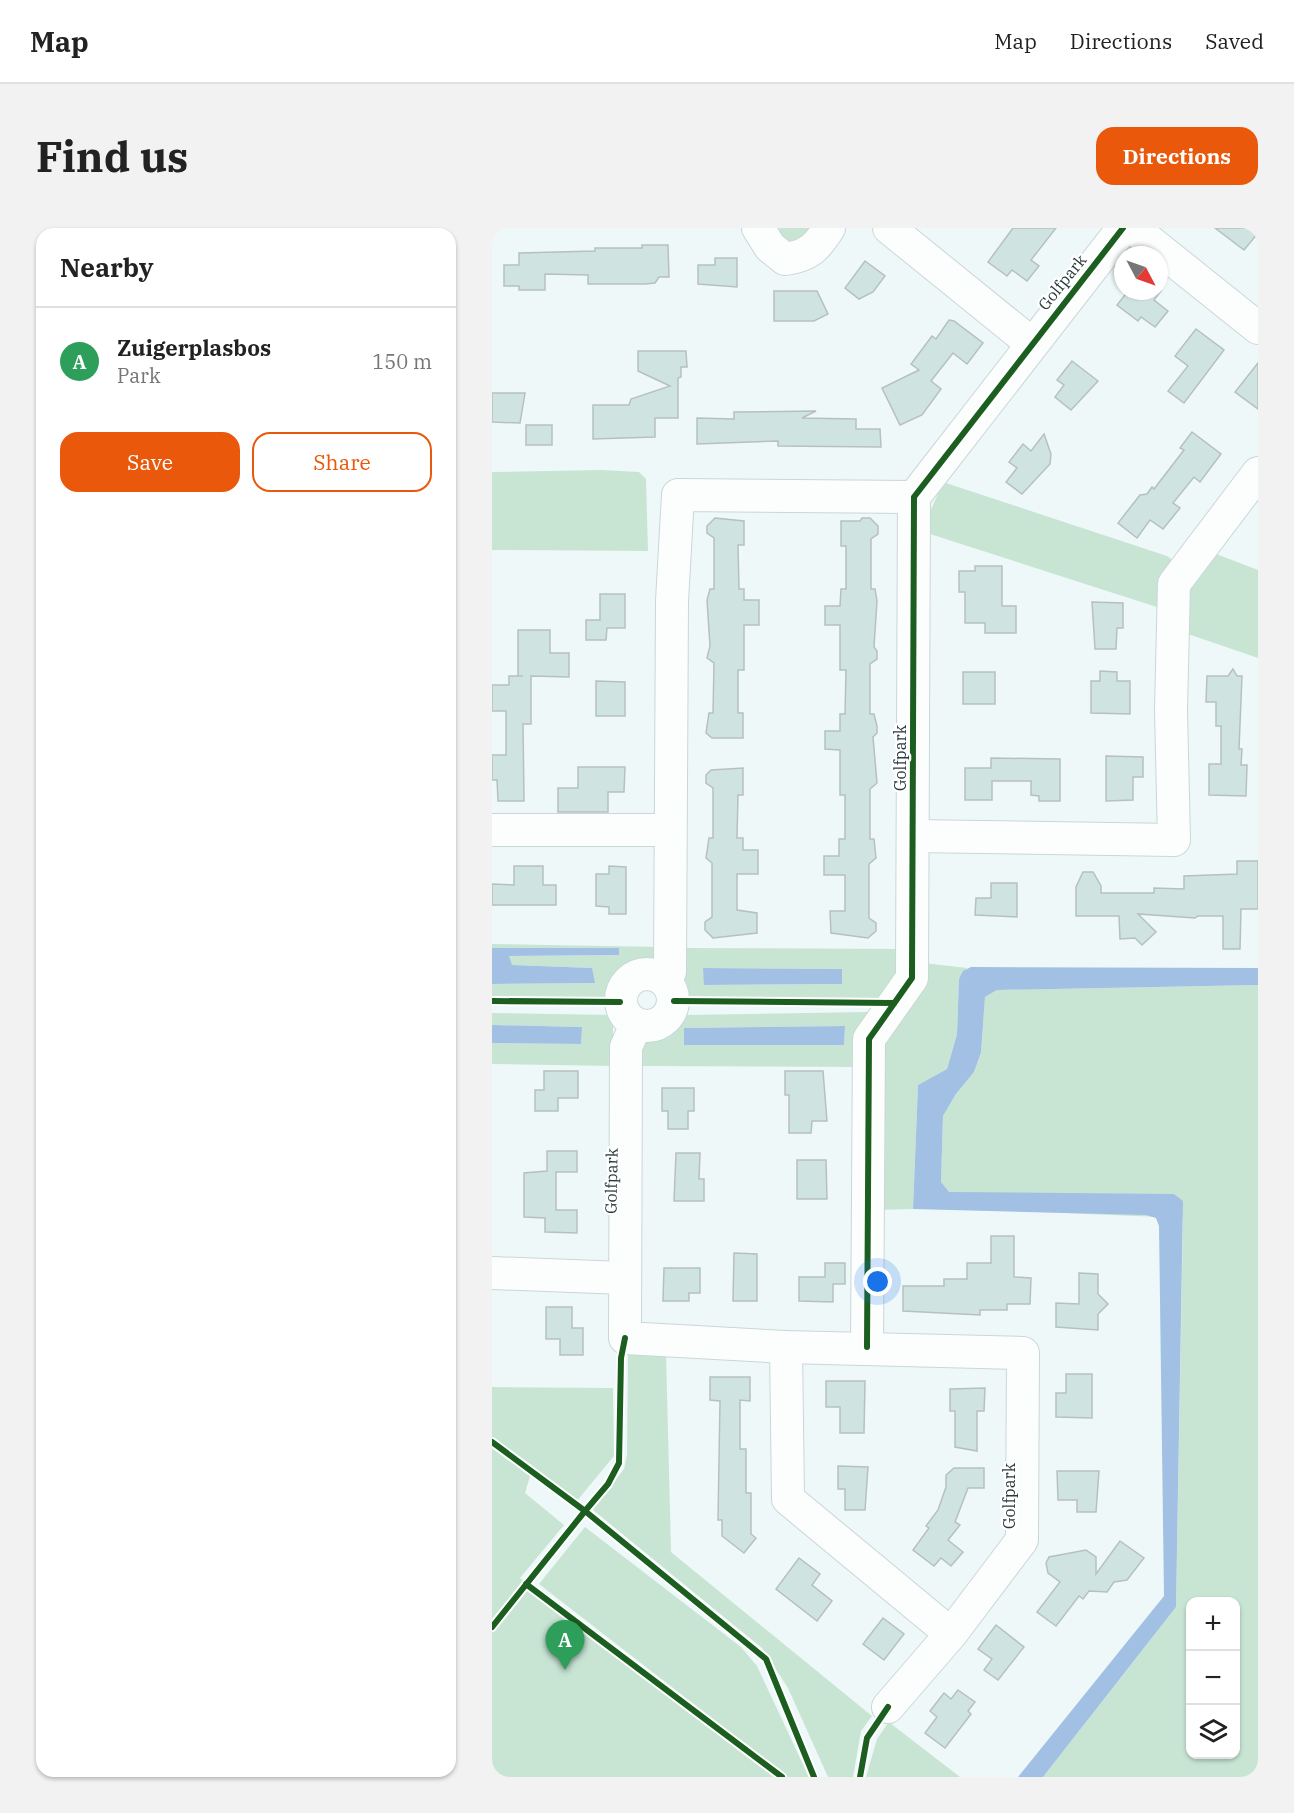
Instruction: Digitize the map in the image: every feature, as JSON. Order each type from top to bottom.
[{"type":"street","points":[[758,228],[770,247],[785,259],[802,257],[817,248],[830,228]]},
{"type":"street","points":[[889,228],[1031,343]]},
{"type":"street","name":"Golfpark","points":[[867,1347],[869,1039],[912,978],[914,497],[1031,343],[1123,228]]},
{"type":"street","points":[[1133,228],[1258,328]]},
{"type":"street","points":[[913,836],[1174,840],[1171,710],[1174,584],[1258,473]]},
{"type":"street","name":"Golfpark","points":[[888,1707],[951,1634],[1022,1540],[1023,1353],[867,1347],[786,1347],[625,1338],[626,1047],[636,1025],[622,1011],[620,1002],[624,987],[635,976],[650,974],[664,980],[670,972],[672,601],[678,495],[914,497]]},
{"type":"street","points":[[492,830],[669,830]]},
{"type":"street","points":[[492,1273],[624,1278]]},
{"type":"street","points":[[786,1347],[788,1499],[951,1634]]},
{"type":"green space","points":[[779,228],[815,228],[805,243],[790,243],[781,236]]},
{"type":"green space","points":[[602,470],[639,472],[646,479],[648,551],[492,550],[492,472]]},
{"type":"green space","points":[[943,482],[1167,556],[1177,563],[1163,609],[927,533],[930,512]]},
{"type":"green space","points":[[1211,552],[1258,570],[1258,658],[1185,633],[1187,583]]},
{"type":"green space","points":[[492,944],[661,947],[660,965],[628,972],[619,982],[610,1000],[492,997],[492,984],[594,983],[591,968],[512,965],[508,956],[619,955],[492,948]]},
{"type":"green space","points":[[684,948],[903,949],[898,980],[881,1002],[687,1000],[684,996]],"holes":[[[703,968],[842,969],[842,984],[705,985]]]},
{"type":"green space","points":[[924,963],[967,968],[959,979],[957,1034],[947,1069],[918,1085],[913,1209],[876,1210],[878,1044]]},
{"type":"green space","points":[[1258,985],[1258,1777],[1043,1777],[1176,1607],[1183,1218],[947,1208],[949,1193],[941,1182],[943,1116],[956,1094],[974,1072],[981,1054],[985,997],[997,990]]},
{"type":"green space","points":[[492,1013],[613,1015],[613,1066],[492,1064],[492,1043],[581,1044],[582,1027],[492,1025]]},
{"type":"green space","points":[[870,1013],[857,1067],[642,1066],[642,1043],[666,1036],[685,1015]],"holes":[[[845,1026],[844,1045],[684,1045],[684,1028]]]},
{"type":"green space","points":[[628,1351],[666,1352],[671,1552],[872,1716],[861,1731],[853,1777],[828,1777],[788,1688],[762,1648],[593,1510],[624,1469],[627,1455]]},
{"type":"green space","points":[[492,1387],[613,1388],[614,1456],[576,1502],[492,1438]]},
{"type":"green space","points":[[492,1442],[531,1473],[525,1493],[564,1525],[520,1578],[775,1777],[492,1777]]},
{"type":"green space","points":[[585,1527],[741,1647],[757,1666],[809,1777],[788,1777],[539,1584]]},
{"type":"green space","points":[[888,1723],[960,1777],[866,1777],[877,1739]]},
{"type":"water","points":[[492,948],[619,948],[619,955],[509,956],[512,965],[592,968],[595,983],[492,984]]},
{"type":"water","points":[[971,967],[1258,968],[1258,985],[997,990],[985,997],[981,1053],[974,1072],[956,1094],[943,1116],[941,1182],[949,1192],[1174,1194],[1183,1201],[1176,1607],[1043,1777],[1018,1777],[1164,1596],[1159,1226],[1156,1218],[1146,1215],[913,1209],[918,1085],[947,1069],[957,1034],[959,979],[963,971]]},
{"type":"water","points":[[703,968],[842,969],[842,984],[704,985]]},
{"type":"water","points":[[492,1025],[582,1027],[581,1044],[492,1043]]},
{"type":"water","points":[[845,1026],[844,1045],[684,1045],[684,1028]]},
{"type":"building","points":[[1013,228],[1056,228],[1031,260],[1039,266],[1027,281],[1012,270],[1007,276],[988,262]]},
{"type":"building","points":[[1215,228],[1258,228],[1258,233],[1244,250]]},
{"type":"building","points":[[642,245],[668,245],[669,277],[659,277],[655,283],[645,284],[588,284],[588,275],[545,274],[545,290],[519,290],[519,286],[504,286],[504,265],[519,265],[519,253],[595,251],[595,248],[642,248]]},
{"type":"building","points":[[715,258],[737,258],[737,287],[698,284],[698,265],[715,265]]},
{"type":"building","points":[[865,261],[885,276],[873,292],[859,299],[845,288]]},
{"type":"building","points":[[774,291],[817,291],[828,314],[814,321],[774,321]]},
{"type":"building","points":[[1121,300],[1154,300],[1168,311],[1155,327],[1141,317],[1138,321],[1117,305]]},
{"type":"building","points":[[949,320],[954,321],[983,343],[967,364],[953,353],[931,381],[941,389],[922,415],[900,425],[882,388],[919,370],[911,364],[932,336],[936,339]]},
{"type":"building","points":[[1196,329],[1224,350],[1184,403],[1168,391],[1188,366],[1175,356]]},
{"type":"building","points":[[638,351],[686,351],[687,367],[681,367],[681,377],[678,378],[678,418],[655,418],[655,437],[593,439],[593,405],[629,405],[631,399],[670,386],[638,371]]},
{"type":"building","points":[[1072,361],[1098,381],[1071,410],[1055,397],[1064,385],[1057,380]]},
{"type":"building","points":[[1258,363],[1258,409],[1235,392]]},
{"type":"building","points":[[492,393],[525,393],[520,423],[492,422]]},
{"type":"building","points":[[816,411],[802,418],[856,419],[856,429],[880,429],[881,447],[778,446],[778,441],[697,444],[697,418],[734,419],[734,412]]},
{"type":"building","points":[[526,425],[552,425],[552,445],[526,445]]},
{"type":"building","points":[[1192,432],[1221,454],[1200,482],[1194,477],[1173,503],[1180,508],[1163,529],[1150,520],[1137,538],[1118,523],[1140,495],[1147,494],[1152,487],[1154,489],[1184,450],[1180,448]]},
{"type":"building","points":[[1044,434],[1051,454],[1050,464],[1022,494],[1006,482],[1017,468],[1009,462],[1023,444],[1031,451]]},
{"type":"building","points":[[715,518],[744,521],[744,545],[738,545],[739,589],[744,589],[744,600],[759,600],[759,625],[744,625],[744,670],[738,670],[738,713],[743,713],[743,738],[712,738],[706,733],[709,713],[713,713],[714,663],[707,658],[710,646],[707,600],[710,589],[714,589],[714,538],[707,533],[707,526]]},
{"type":"building","points":[[862,518],[870,518],[878,526],[878,534],[871,539],[871,589],[875,589],[877,601],[874,647],[877,651],[877,659],[870,664],[870,714],[874,714],[877,726],[877,733],[873,737],[877,783],[870,789],[870,839],[874,839],[876,858],[869,864],[869,918],[876,923],[876,931],[868,938],[831,933],[830,911],[845,911],[845,875],[824,875],[824,856],[839,856],[839,839],[845,839],[845,795],[840,795],[840,750],[825,749],[825,731],[840,731],[840,714],[845,714],[846,670],[840,670],[840,625],[825,625],[825,606],[840,606],[841,589],[846,589],[846,546],[841,546],[841,521],[860,521]]},
{"type":"building","points":[[975,566],[1002,566],[1002,606],[1016,606],[1016,633],[985,633],[985,623],[965,623],[965,592],[959,592],[959,571],[975,571]]},
{"type":"building","points":[[600,594],[625,594],[625,628],[607,628],[606,640],[586,640],[586,620],[600,620]]},
{"type":"building","points":[[1092,602],[1123,603],[1123,628],[1117,628],[1116,649],[1095,649]]},
{"type":"building","points":[[518,630],[550,630],[550,653],[569,653],[569,677],[531,676],[531,724],[523,724],[524,801],[498,801],[497,780],[492,780],[492,755],[506,755],[506,711],[492,711],[492,685],[509,685],[509,676],[518,676]]},
{"type":"building","points":[[1233,669],[1237,676],[1242,676],[1239,749],[1242,749],[1241,765],[1247,765],[1246,796],[1209,795],[1209,764],[1221,764],[1221,726],[1216,726],[1216,702],[1206,702],[1207,676],[1228,676]]},
{"type":"building","points":[[1100,671],[1117,672],[1117,681],[1130,681],[1130,714],[1091,713],[1091,681],[1100,681]]},
{"type":"building","points":[[963,672],[995,672],[995,704],[963,704]]},
{"type":"building","points":[[596,681],[625,682],[625,716],[596,716]]},
{"type":"building","points":[[1106,756],[1143,757],[1143,777],[1133,777],[1133,800],[1106,801]]},
{"type":"building","points":[[991,758],[1060,759],[1060,801],[1039,801],[1039,796],[1031,795],[1031,781],[992,781],[992,800],[965,800],[965,768],[991,768]]},
{"type":"building","points":[[578,767],[625,767],[624,792],[608,792],[608,812],[558,812],[558,788],[578,788]]},
{"type":"building","points":[[743,768],[743,795],[738,795],[737,838],[743,838],[743,850],[758,850],[758,874],[737,874],[737,910],[757,913],[757,933],[713,938],[705,930],[705,922],[712,917],[712,863],[706,858],[709,838],[713,838],[713,788],[706,783],[706,775],[711,770]]},
{"type":"building","points":[[1237,861],[1258,861],[1258,909],[1241,909],[1240,949],[1223,949],[1223,916],[1195,918],[1138,914],[1156,932],[1142,945],[1135,938],[1120,939],[1119,916],[1076,916],[1076,887],[1083,872],[1093,872],[1101,886],[1101,893],[1154,893],[1154,888],[1184,889],[1184,876],[1237,874]]},
{"type":"building","points":[[514,866],[543,866],[543,885],[556,885],[556,905],[492,905],[492,884],[514,885]]},
{"type":"building","points":[[609,866],[626,867],[626,914],[609,914],[609,907],[596,906],[596,874],[609,874]]},
{"type":"building","points":[[991,883],[1017,883],[1017,917],[975,915],[976,898],[991,898]]},
{"type":"building","points":[[544,1071],[578,1071],[578,1098],[558,1098],[558,1111],[535,1111],[535,1090],[544,1090]]},
{"type":"building","points":[[785,1071],[823,1071],[827,1121],[812,1121],[811,1133],[789,1133],[789,1095],[785,1095]]},
{"type":"building","points":[[662,1088],[694,1088],[694,1111],[688,1111],[688,1129],[668,1129],[668,1111],[662,1111]]},
{"type":"building","points":[[547,1151],[577,1151],[577,1172],[556,1172],[556,1210],[577,1210],[577,1233],[545,1232],[545,1218],[524,1217],[524,1173],[547,1171]]},
{"type":"building","points":[[676,1153],[700,1153],[699,1179],[704,1179],[704,1201],[674,1201]]},
{"type":"building","points":[[797,1160],[826,1160],[827,1199],[797,1199]]},
{"type":"building","points":[[991,1236],[1014,1236],[1014,1277],[1031,1278],[1030,1304],[1007,1304],[1007,1310],[980,1310],[980,1315],[903,1311],[903,1286],[944,1286],[944,1279],[967,1279],[967,1263],[991,1263]]},
{"type":"building","points":[[734,1253],[757,1254],[757,1301],[733,1301]]},
{"type":"building","points":[[825,1263],[845,1263],[845,1284],[833,1284],[833,1302],[799,1301],[799,1277],[825,1277]]},
{"type":"building","points":[[664,1268],[700,1268],[700,1293],[689,1293],[689,1301],[663,1301]]},
{"type":"building","points":[[1079,1273],[1098,1274],[1098,1294],[1108,1304],[1098,1314],[1098,1330],[1056,1327],[1056,1303],[1079,1304]]},
{"type":"building","points":[[546,1307],[572,1307],[572,1328],[583,1328],[583,1355],[560,1355],[560,1339],[546,1339]]},
{"type":"building","points":[[1066,1374],[1092,1374],[1092,1418],[1056,1417],[1056,1393],[1066,1393]]},
{"type":"building","points":[[710,1377],[750,1377],[750,1401],[740,1400],[740,1449],[746,1449],[746,1493],[751,1493],[751,1534],[756,1538],[744,1553],[722,1536],[722,1520],[718,1520],[720,1401],[710,1400]]},
{"type":"building","points":[[826,1381],[865,1381],[864,1433],[840,1433],[840,1407],[826,1407]]},
{"type":"building","points":[[985,1388],[984,1411],[977,1411],[977,1451],[955,1447],[955,1411],[950,1411],[950,1389]]},
{"type":"building","points":[[838,1466],[868,1467],[865,1510],[845,1510],[845,1489],[838,1489]]},
{"type":"building","points":[[954,1468],[984,1468],[984,1488],[968,1488],[955,1522],[960,1525],[948,1540],[963,1552],[951,1566],[941,1558],[934,1566],[913,1550],[929,1528],[926,1526],[938,1510],[946,1487],[946,1475]]},
{"type":"building","points":[[1057,1471],[1099,1471],[1096,1512],[1077,1512],[1077,1500],[1058,1500]]},
{"type":"building","points":[[1120,1541],[1144,1558],[1127,1580],[1114,1582],[1107,1592],[1089,1591],[1083,1599],[1079,1596],[1056,1626],[1037,1612],[1060,1582],[1048,1573],[1046,1563],[1049,1557],[1086,1550],[1096,1557],[1096,1574]]},
{"type":"building","points":[[799,1558],[820,1574],[812,1585],[832,1601],[817,1621],[776,1589]]},
{"type":"building","points":[[883,1618],[904,1634],[884,1660],[863,1644]]},
{"type":"building","points":[[996,1625],[1024,1647],[998,1680],[984,1670],[992,1659],[978,1649]]},
{"type":"building","points":[[958,1690],[975,1702],[968,1711],[971,1714],[945,1748],[925,1733],[937,1717],[930,1711],[944,1693],[951,1699]]},
{"type":"cycle path","points":[[867,1347],[869,1039],[912,978],[914,497],[1123,228]]},
{"type":"cycle path","points":[[492,1001],[620,1002]]},
{"type":"cycle path","points":[[674,1001],[894,1003]]},
{"type":"cycle path","points":[[625,1338],[621,1358],[619,1463],[608,1484],[585,1511],[766,1659],[814,1777]]},
{"type":"cycle path","points":[[492,1442],[585,1511],[492,1627]]},
{"type":"cycle path","points":[[526,1584],[782,1777]]},
{"type":"cycle path","points":[[860,1777],[867,1738],[888,1707]]},
{"type":"place","name":"Zuigerplasbos","points":[[565,1670]]}]
